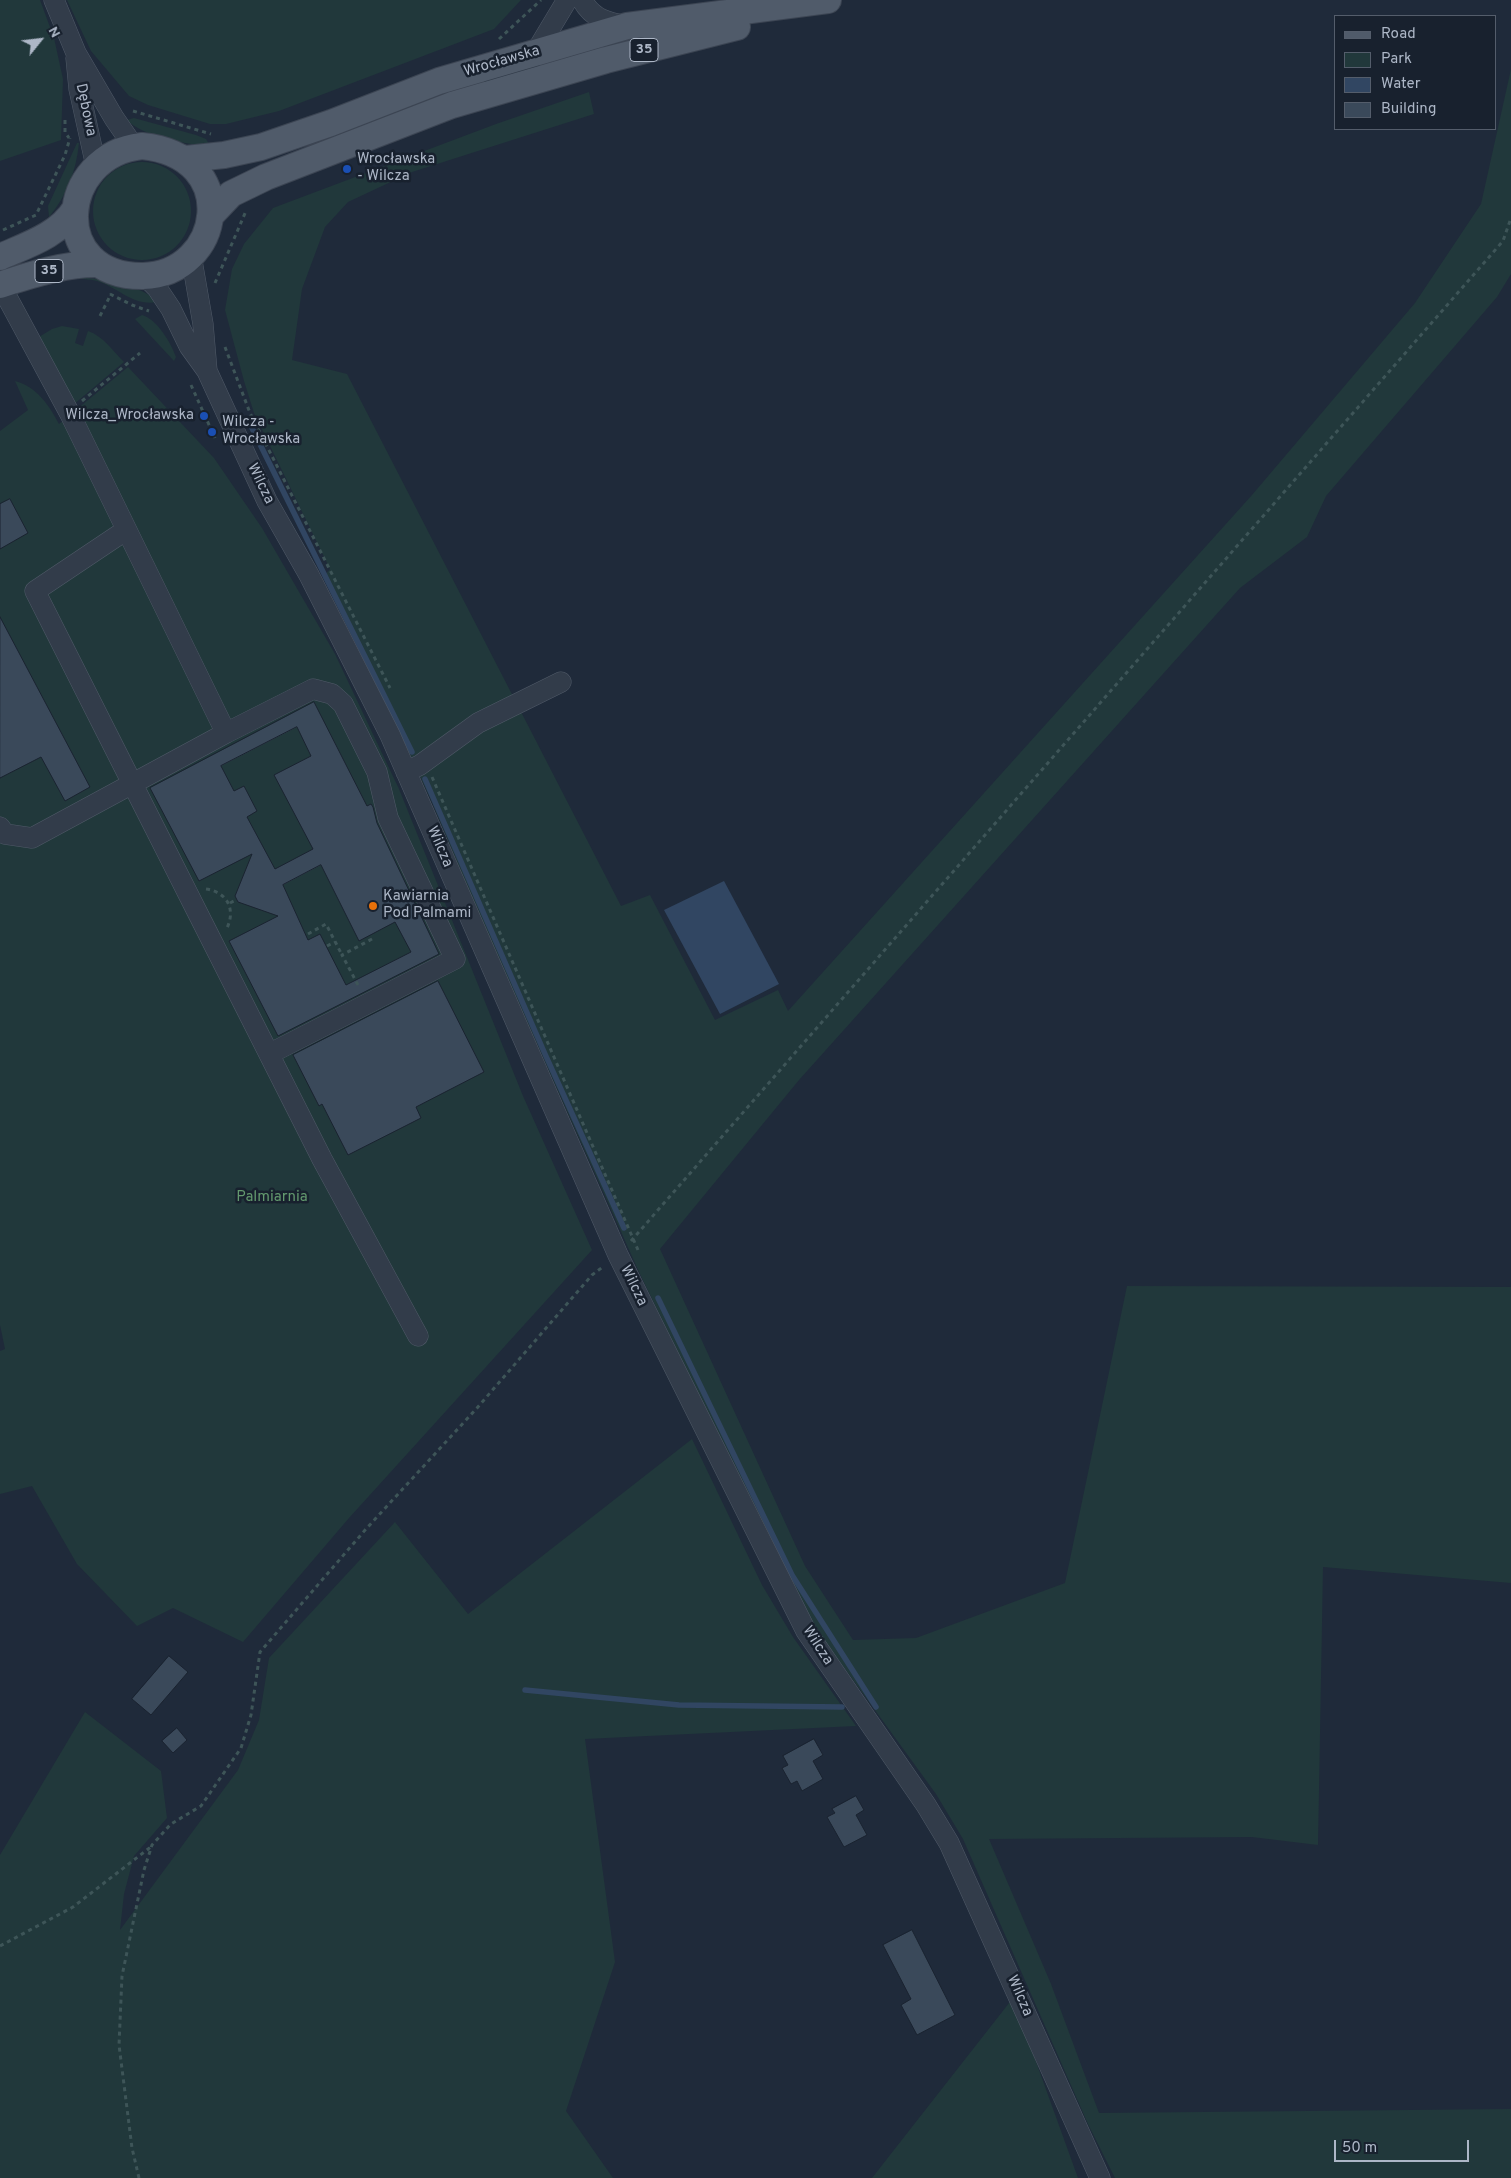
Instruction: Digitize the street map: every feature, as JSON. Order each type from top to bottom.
[{"type":"main road","name":"Wrocławska","points":[[186,159],[224,155],[261,147],[331,123],[543,40],[627,26],[828,0]]},
{"type":"main road","name":"Wrocławska","points":[[212,214],[231,194],[266,177],[452,106],[606,60],[837,0]]},
{"type":"main road","name":"35","points":[[4,292],[38,274],[86,264],[98,264],[124,273],[145,276],[159,274],[172,269],[191,254],[204,236],[212,214],[212,203],[204,181],[186,159],[168,150],[149,146],[134,146],[115,152],[96,166],[84,185],[75,209],[74,220],[77,235],[86,253],[98,264]]},
{"type":"main road","name":"35","points":[[0,257],[47,235],[62,225],[75,209]]},
{"type":"street","name":"Dębowa","points":[[54,0],[76,54],[114,118],[134,146]]},
{"type":"street","points":[[452,106],[515,74],[528,65],[567,0]]},
{"type":"street","points":[[582,0],[595,17],[603,22],[627,26]]},
{"type":"street","name":"Dębowa","points":[[76,54],[79,89],[96,166]]},
{"type":"street","name":"Wilcza","points":[[191,254],[203,324],[207,371]]},
{"type":"street","name":"Wilcza","points":[[145,276],[171,308],[189,346],[207,371],[268,501],[313,584],[390,735],[618,1255],[806,1631],[926,1805],[949,1843],[1100,2178]]},
{"type":"street","points":[[4,292],[68,412],[226,733]]},
{"type":"street","points":[[126,530],[35,591],[322,1159],[418,1336]]},
{"type":"street","points":[[406,772],[420,766],[478,723],[561,682]]},
{"type":"street","points":[[0,827],[5,834],[32,838],[226,733],[313,689],[332,694],[343,704],[377,772],[388,818],[455,959],[269,1054]]},
{"type":"path","points":[[499,39],[541,0]]},
{"type":"path","points":[[212,288],[247,207]]},
{"type":"path","points":[[0,231],[36,215]]},
{"type":"path","points":[[634,1237],[1503,241],[1511,218]]},
{"type":"path","points":[[100,316],[111,294]]},
{"type":"path","points":[[68,412],[140,353]]},
{"type":"path","points":[[193,393],[219,446]]},
{"type":"path","points":[[230,904],[236,900]]},
{"type":"path","points":[[308,934],[326,924],[358,985]]},
{"type":"path","points":[[342,955],[374,938]]},
{"type":"path","points":[[327,946],[335,942]]},
{"type":"path","points":[[0,1946],[73,1907],[152,1845],[172,1824],[200,1806],[241,1748],[251,1715],[260,1652],[366,1530],[478,1408],[592,1275],[618,1255]]},
{"type":"path","points":[[139,2178],[132,2148],[119,2045],[122,1976],[144,1870],[152,1845]]},
{"type":"green space","points":[[0,0],[40,0],[54,38],[63,79],[61,140],[0,161]]},
{"type":"green space","points":[[67,0],[521,0],[494,29],[279,111],[226,124],[210,124],[148,105],[129,96],[91,51]]},
{"type":"green space","points":[[1511,69],[1511,274],[1497,297],[1326,496],[1307,537],[1240,588],[799,1080],[660,1249],[805,1566],[853,1640],[916,1638],[1065,1583],[1127,1286],[1511,1287],[1511,1583],[1323,1567],[1318,1845],[1252,1837],[989,1839],[1051,1984],[1099,2113],[1511,2109],[1511,2178],[1115,2178],[1088,2124],[963,1839],[936,1794],[816,1629],[639,1272],[479,914],[431,800],[378,687],[323,577],[330,569],[254,413],[225,310],[232,269],[244,244],[273,208],[496,124],[589,92],[594,114],[412,172],[348,202],[325,227],[302,289],[292,360],[347,374],[621,906],[650,895],[715,1020],[778,990],[788,1011],[1252,495],[1415,303],[1481,204]]},
{"type":"green space","points":[[134,118],[196,135],[206,139],[210,146],[178,142],[143,131],[127,120]]},
{"type":"green space","points":[[77,143],[79,143],[78,154],[70,183],[49,217],[48,206]]},
{"type":"green space","points":[[142,162],[161,165],[177,176],[188,192],[191,211],[188,230],[177,246],[161,257],[142,260],[123,257],[107,246],[96,230],[93,211],[96,192],[107,176],[123,165]]},
{"type":"green space","points":[[78,277],[120,283],[141,291],[158,302],[141,302],[95,280]]},
{"type":"green space","points":[[142,315],[153,321],[163,332],[176,357],[174,361],[135,319]]},
{"type":"green space","points":[[62,326],[79,329],[75,343],[83,346],[88,331],[93,333],[103,340],[124,362],[73,405],[39,337],[52,329]]},
{"type":"green space","name":"Palmiarnia","points":[[128,367],[214,458],[262,528],[335,654],[399,789],[523,1096],[592,1250],[349,1518],[243,1642],[173,1608],[137,1626],[77,1564],[32,1486],[0,1494],[0,1351],[5,1349],[0,1325],[0,431],[28,410],[15,381],[36,392],[51,410],[59,424]]},
{"type":"green space","points":[[692,1439],[762,1585],[793,1637],[856,1726],[585,1739],[615,1962],[566,2111],[613,2178],[0,2178],[0,1855],[85,1712],[161,1771],[167,1818],[134,1856],[124,1894],[120,1930],[238,1770],[259,1720],[269,1658],[395,1522],[468,1614]]},
{"type":"green space","points":[[1013,1998],[1078,2178],[872,2178]]},
{"type":"water","points":[[724,881],[779,984],[720,1014],[664,910]]},
{"type":"building","points":[[10,499],[28,533],[0,549],[0,504]]},
{"type":"building","points":[[0,617],[90,787],[65,801],[41,757],[0,778]]},
{"type":"building","points":[[314,702],[367,806],[371,804],[373,807],[377,823],[439,954],[278,1036],[229,941],[278,916],[238,902],[235,896],[252,854],[199,881],[150,788]],"holes":[[[297,727],[311,756],[274,775],[313,849],[275,869],[247,817],[257,811],[244,786],[234,791],[221,766]],[[321,865],[359,941],[395,922],[411,952],[346,985],[320,934],[308,940],[283,885]]]},
{"type":"building","points":[[438,981],[484,1072],[416,1107],[421,1118],[348,1155],[322,1104],[319,1106],[293,1055]]},
{"type":"building","points":[[169,1656],[188,1672],[151,1715],[132,1699]]},
{"type":"building","points":[[177,1728],[187,1740],[173,1753],[162,1741]]},
{"type":"building","points":[[814,1739],[823,1755],[813,1761],[823,1779],[802,1791],[797,1781],[791,1784],[782,1768],[788,1765],[783,1756]]},
{"type":"building","points":[[856,1796],[864,1810],[856,1815],[867,1835],[844,1847],[827,1817],[835,1813],[832,1809]]},
{"type":"building","points":[[912,1930],[955,2015],[917,2035],[901,2005],[911,1999],[883,1945]]},
{"type":"waterway","points":[[252,428],[412,752]]},
{"type":"waterway","points":[[425,779],[545,1054],[624,1228]]},
{"type":"waterway","points":[[658,1298],[792,1575],[876,1707]]},
{"type":"waterway","points":[[525,1690],[679,1705],[842,1707]]},
{"type":"place","name":"Wrocławska - Wilcza","points":[[347,169]]},
{"type":"place","name":"Wilcza_Wrocławska","points":[[204,416]]},
{"type":"place","name":"Wilcza - Wrocławska","points":[[212,432]]},
{"type":"place","name":"Kawiarnia Pod Palmami","points":[[373,906]]}]
